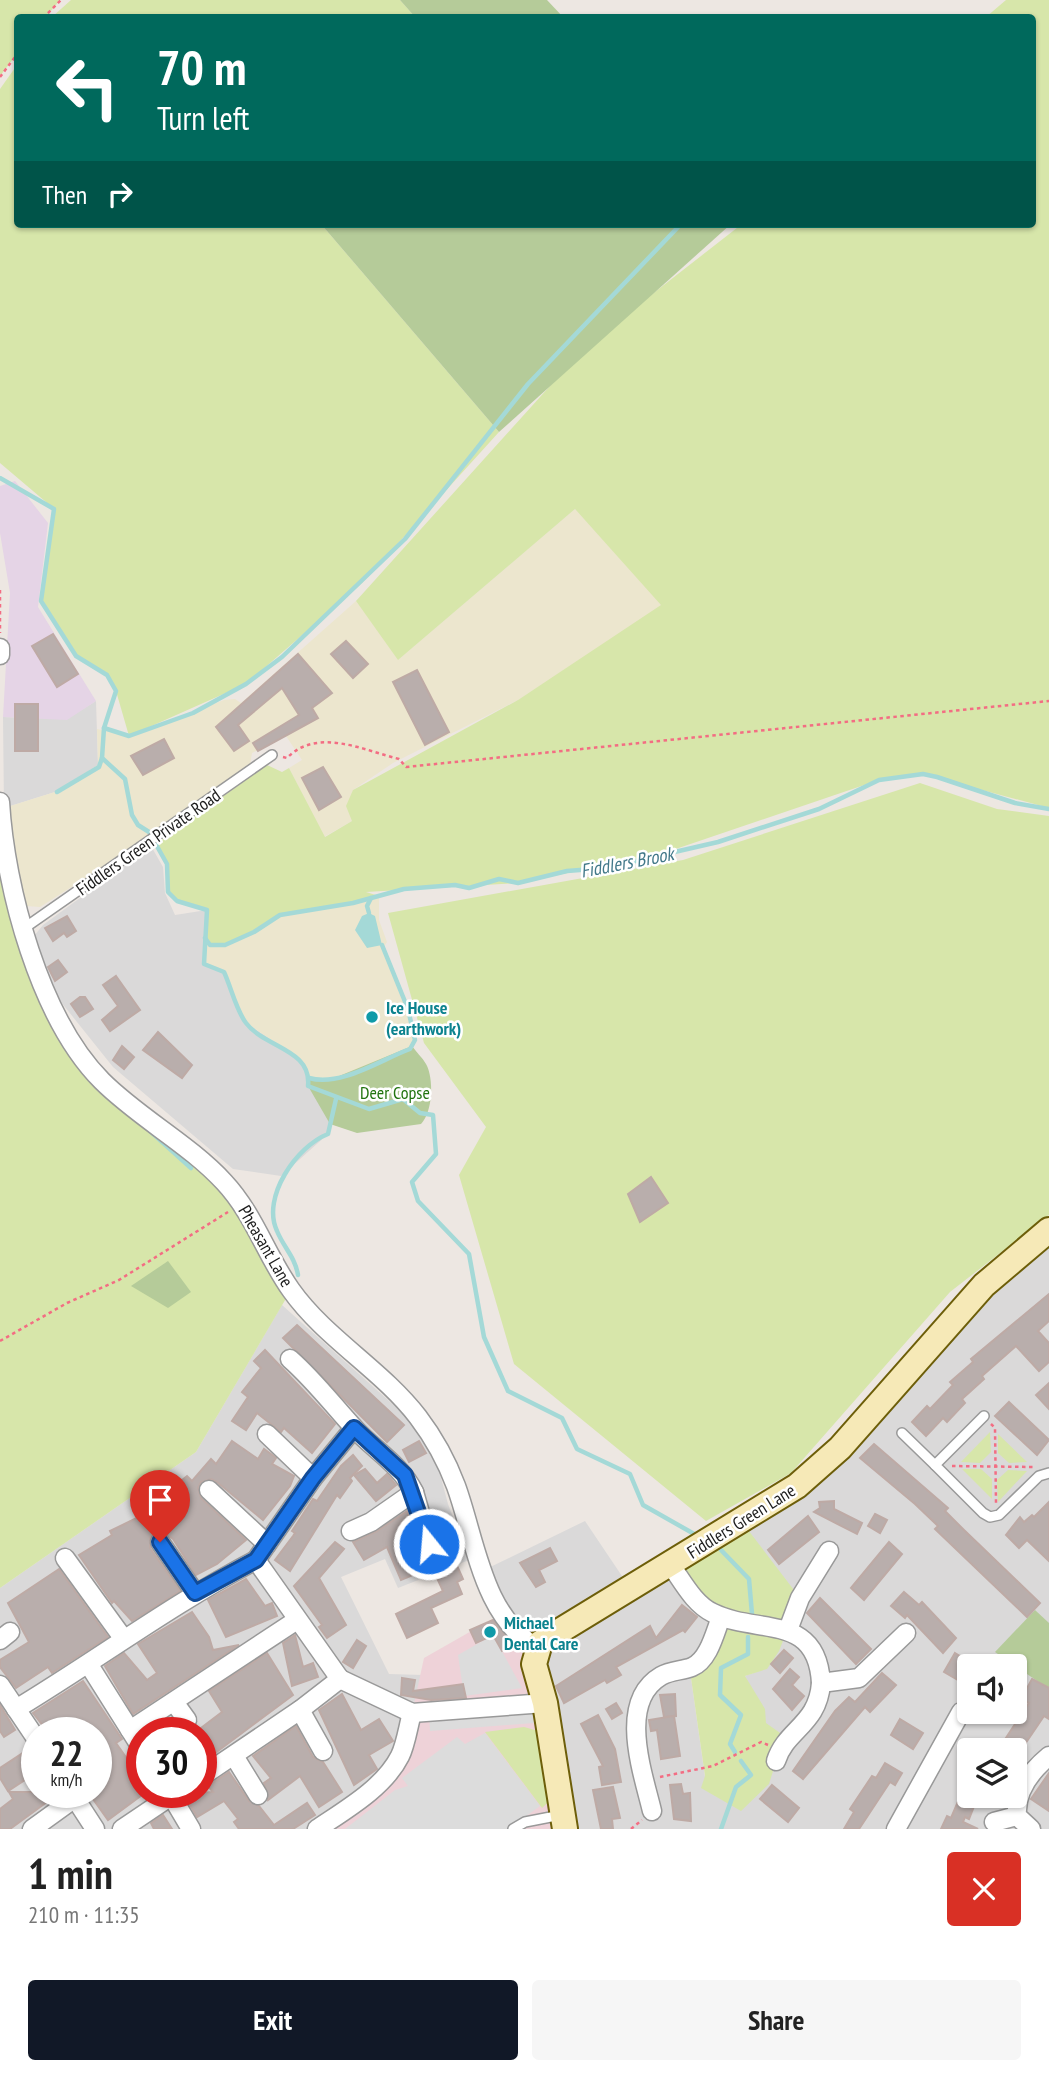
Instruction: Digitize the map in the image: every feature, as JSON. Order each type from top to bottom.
[{"type":"street","points":[[0,648],[0,655]]},
{"type":"street","name":"Pheasant Lane","points":[[0,802],[3,853],[23,929],[56,1016],[86,1064],[116,1094],[223,1180],[242,1203],[291,1290],[407,1403],[427,1429],[455,1483],[474,1548],[491,1592],[525,1642],[537,1648]]},
{"type":"street","name":"Fiddlers Green Lane","points":[[537,1648],[549,1636],[797,1486],[840,1448],[985,1285],[1049,1230]]},
{"type":"street","points":[[290,1359],[320,1385],[354,1428],[405,1475],[414,1492],[429,1544]]},
{"type":"street","points":[[16,1709],[89,1665],[123,1639],[195,1593],[256,1560],[313,1478],[354,1428]]},
{"type":"street","points":[[267,1434],[313,1478]]},
{"type":"street","points":[[209,1490],[267,1544]]},
{"type":"street","points":[[351,1531],[371,1522],[414,1492]]},
{"type":"street","points":[[160,1542],[195,1593]]},
{"type":"street","points":[[65,1558],[123,1639]]},
{"type":"street","points":[[256,1560],[340,1679],[412,1713],[545,1703]]},
{"type":"street","points":[[788,1630],[800,1598],[828,1563]]},
{"type":"street","points":[[670,1564],[702,1606],[721,1617],[788,1630],[803,1640],[814,1655],[821,1683],[813,1714],[778,1756]]},
{"type":"street","points":[[652,1811],[637,1735],[638,1717],[645,1692],[663,1674],[693,1667],[701,1660],[721,1617]]},
{"type":"street","points":[[150,1717],[297,1620]]},
{"type":"street","points":[[821,1683],[859,1678],[899,1653],[906,1633]]},
{"type":"street","points":[[537,1648],[534,1664],[545,1703],[564,1822]]},
{"type":"street","points":[[89,1665],[126,1724]]},
{"type":"street","points":[[217,1767],[340,1679]]},
{"type":"street","points":[[0,1685],[21,1717]]},
{"type":"street","points":[[174,1702],[185,1717]]},
{"type":"street","points":[[300,1710],[323,1751]]},
{"type":"street","points":[[317,1829],[365,1795],[391,1769],[400,1756],[412,1713]]},
{"type":"street","points":[[896,1829],[957,1719]]},
{"type":"street","points":[[234,1756],[258,1795]]},
{"type":"street","points":[[1017,1815],[1023,1787],[1049,1756]]},
{"type":"street","points":[[32,1829],[57,1808]]},
{"type":"street","points":[[81,1808],[95,1829]]},
{"type":"street","points":[[122,1829],[151,1808]]},
{"type":"street","points":[[180,1808],[191,1829]]},
{"type":"street","points":[[994,1822],[1017,1815]]},
{"type":"street","points":[[1017,1815],[1031,1829]]},
{"type":"lane","name":"Fiddlers Green Private Road","points":[[23,929],[272,755]]},
{"type":"lane","points":[[935,1465],[984,1416]]},
{"type":"lane","points":[[902,1433],[983,1513],[996,1517],[1046,1474]]},
{"type":"lane","points":[[524,1829],[533,1821]]},
{"type":"lane","points":[[513,1829],[533,1821],[564,1822]]},
{"type":"path","points":[[47,14],[61,0]]},
{"type":"path","points":[[0,77],[14,58]]},
{"type":"path","points":[[0,590],[0,648]]},
{"type":"path","points":[[272,755],[287,758],[296,749],[326,740],[399,759],[406,767],[1049,701]]},
{"type":"path","points":[[0,1341],[67,1303],[118,1280],[242,1203]]},
{"type":"path","points":[[984,1416],[995,1428],[996,1517]]},
{"type":"path","points":[[935,1465],[1035,1466],[1046,1474]]},
{"type":"path","points":[[645,1780],[713,1766],[761,1742],[778,1756]]},
{"type":"shaded area","points":[[15,481],[48,523],[38,607],[96,701],[67,720],[3,717],[10,593],[0,533],[0,486]]},
{"type":"shaded area","points":[[575,509],[663,606],[518,700],[393,763],[353,790],[352,821],[324,837],[289,768],[302,760],[286,736],[252,753],[250,765],[158,832],[40,907],[26,906],[23,902],[4,808],[55,792],[98,765],[97,729],[129,736],[224,700],[235,699],[241,703],[356,601],[399,659]]},
{"type":"shaded area","points":[[96,701],[98,765],[55,792],[4,808],[3,717],[67,719]]},
{"type":"shaded area","points":[[151,846],[163,867],[165,893],[175,915],[207,910],[224,972],[246,1023],[300,1059],[309,1073],[308,1086],[336,1099],[328,1134],[281,1176],[233,1169],[113,1067],[53,992],[34,936],[43,925]]},
{"type":"shaded area","points":[[379,896],[379,920],[387,942],[383,948],[408,1009],[415,1040],[410,1049],[339,1077],[327,1081],[309,1078],[309,1073],[300,1059],[246,1023],[224,972],[204,964],[205,938],[210,945],[254,932],[280,915]]},
{"type":"shaded area","points":[[1049,1230],[1049,1829],[565,1829],[482,1571],[585,1521],[630,1588],[670,1564],[721,1617],[687,1668],[691,1678],[705,1777],[766,1723],[745,1676],[767,1668],[788,1630],[742,1522],[797,1486]]},
{"type":"shaded area","points":[[282,1305],[407,1417],[433,1448],[448,1504],[469,1560],[398,1588],[385,1559],[341,1577],[389,1674],[458,1676],[415,1739],[403,1769],[360,1813],[334,1829],[0,1829],[0,1588],[196,1452]]},
{"type":"shaded area","points":[[503,1613],[525,1642],[565,1829],[334,1829],[360,1813],[403,1769],[415,1739],[412,1713],[424,1658]]},
{"type":"shaded area","points":[[493,1635],[522,1688],[464,1696],[458,1655]]},
{"type":"shaded area","points":[[532,1705],[534,1723],[430,1731],[429,1712]]},
{"type":"shaded area","points":[[485,1733],[540,1806],[509,1829],[345,1829],[395,1790],[408,1786],[402,1778],[457,1737],[465,1744]]},
{"type":"green space","points":[[0,0],[60,0],[48,14],[14,14],[14,58],[0,76]]},
{"type":"green space","points":[[71,0],[400,0],[412,14],[55,14]]},
{"type":"green space","points":[[400,0],[547,0],[560,14],[412,14]]},
{"type":"green space","points":[[1006,0],[1049,0],[1049,808],[923,774],[879,780],[658,855],[518,883],[366,892],[379,896],[283,915],[233,942],[210,945],[205,938],[206,910],[177,901],[168,892],[167,864],[156,844],[267,765],[282,772],[289,768],[325,837],[352,821],[346,806],[353,790],[518,700],[661,605],[575,509],[398,660],[356,601],[587,345],[737,228],[1036,228],[1036,14],[990,14]]},
{"type":"green space","points":[[14,69],[14,228],[324,228],[499,432],[362,583],[246,684],[129,736],[116,691],[107,675],[76,656],[41,601],[53,512],[46,502],[0,463],[0,89]]},
{"type":"green space","points":[[324,228],[727,228],[499,432]]},
{"type":"green space","points":[[920,783],[997,809],[1049,816],[1049,1215],[950,1292],[791,1473],[706,1521],[514,1364],[459,1175],[486,1127],[424,1043],[388,913],[683,860]]},
{"type":"green space","points":[[0,855],[74,1047],[223,1180],[291,1290],[196,1452],[0,1588]]},
{"type":"green space","name":"Deer Copse","points":[[412,1046],[426,1064],[430,1078],[430,1103],[421,1124],[357,1133],[330,1124],[308,1086],[309,1078],[327,1081]]},
{"type":"green space","points":[[168,1261],[191,1292],[168,1308],[131,1286]]},
{"type":"green space","points":[[990,1432],[991,1452],[980,1463],[961,1462]]},
{"type":"green space","points":[[998,1434],[1027,1462],[1009,1463],[998,1453]]},
{"type":"green space","points":[[962,1469],[981,1469],[992,1479],[992,1499]]},
{"type":"green space","points":[[1008,1470],[1027,1471],[998,1502],[997,1480]]},
{"type":"green space","points":[[742,1522],[800,1598],[779,1651],[767,1669],[745,1676],[765,1709],[766,1723],[790,1740],[778,1755],[769,1784],[741,1811],[701,1788],[705,1776],[691,1678],[686,1668],[721,1617],[670,1564]]},
{"type":"green space","points":[[1035,1610],[1049,1623],[1049,1689],[1027,1674],[1027,1654],[995,1652]]},
{"type":"green space","points":[[524,1727],[542,1732],[554,1797],[542,1808],[485,1732]]},
{"type":"water","points":[[369,913],[375,916],[382,945],[367,948],[355,930],[362,916]]},
{"type":"building","points":[[53,634],[78,674],[57,687],[32,646]]},
{"type":"building","points":[[346,641],[368,664],[353,678],[331,654]]},
{"type":"building","points":[[298,654],[332,693],[312,708],[318,718],[258,751],[253,743],[299,715],[282,688],[238,725],[249,741],[234,751],[216,727]]},
{"type":"building","points":[[417,670],[449,732],[425,745],[393,682]]},
{"type":"building","points":[[15,704],[38,704],[38,751],[15,751]]},
{"type":"building","points":[[164,739],[174,758],[143,775],[131,756]]},
{"type":"building","points":[[323,767],[341,797],[319,810],[302,778]]},
{"type":"building","points":[[67,916],[76,931],[67,937],[64,933],[53,941],[45,928]]},
{"type":"building","points":[[58,960],[67,972],[55,981],[48,967]]},
{"type":"building","points":[[116,976],[140,1010],[110,1031],[102,1020],[118,1006],[103,985]]},
{"type":"building","points":[[80,997],[85,997],[93,1009],[80,1017],[71,1004]]},
{"type":"building","points":[[158,1032],[192,1065],[182,1078],[143,1050]]},
{"type":"building","points":[[122,1046],[134,1057],[124,1069],[113,1060]]},
{"type":"building","points":[[651,1177],[668,1203],[640,1222],[628,1194]]},
{"type":"building","points":[[1049,1294],[1049,1321],[1038,1331],[1049,1343],[1049,1362],[1039,1371],[1016,1346],[982,1376],[984,1379],[962,1399],[965,1403],[947,1422],[943,1418],[926,1436],[912,1422],[927,1406],[930,1409],[953,1385],[950,1382],[973,1362],[971,1359]]},
{"type":"building","points":[[297,1325],[404,1425],[387,1442],[283,1338]]},
{"type":"building","points":[[265,1350],[335,1424],[312,1453],[284,1428],[281,1432],[257,1413],[246,1430],[232,1421],[248,1397],[242,1392],[261,1368],[254,1361]]},
{"type":"building","points":[[1049,1383],[1049,1409],[1036,1395]]},
{"type":"building","points":[[1009,1402],[1049,1440],[1037,1455],[995,1416]]},
{"type":"building","points":[[232,1441],[258,1459],[264,1449],[271,1454],[276,1458],[272,1464],[294,1476],[290,1486],[263,1520],[217,1482],[211,1479],[201,1482],[198,1488],[201,1498],[246,1540],[217,1564],[196,1575],[173,1539],[164,1532],[153,1533],[150,1548],[180,1591],[132,1621],[114,1601],[112,1603],[79,1555],[112,1535],[110,1531],[147,1513],[145,1510],[187,1476],[192,1481],[211,1459],[216,1464]]},
{"type":"building","points":[[419,1441],[426,1453],[409,1462],[403,1450]]},
{"type":"building","points":[[874,1444],[948,1508],[945,1511],[1040,1603],[1027,1617],[935,1529],[938,1526],[915,1504],[860,1458]]},
{"type":"building","points":[[353,1455],[362,1466],[350,1478],[352,1481],[340,1498],[337,1495],[290,1571],[275,1560],[295,1533],[292,1531],[313,1499],[317,1501],[341,1466]]},
{"type":"building","points":[[365,1469],[377,1483],[387,1474],[396,1485],[376,1501],[354,1475]]},
{"type":"building","points":[[834,1501],[834,1509],[862,1523],[857,1534],[814,1512],[820,1508],[819,1502]]},
{"type":"building","points":[[1049,1502],[1049,1561],[1027,1540],[1019,1548],[1006,1535],[1020,1517],[1024,1522],[1032,1515],[1034,1517]]},
{"type":"building","points":[[407,1511],[418,1548],[426,1555],[438,1551],[440,1542],[436,1526],[438,1530],[444,1526],[461,1556],[454,1559],[463,1579],[457,1582],[462,1594],[431,1608],[438,1623],[407,1638],[396,1614],[443,1591],[432,1567],[401,1580],[387,1547],[364,1560],[353,1542],[377,1531]]},
{"type":"building","points":[[875,1514],[887,1520],[880,1533],[868,1526]]},
{"type":"building","points":[[808,1516],[819,1532],[779,1564],[768,1550]]},
{"type":"building","points":[[335,1542],[344,1549],[319,1578],[346,1625],[327,1638],[319,1627],[322,1625],[294,1586]]},
{"type":"building","points":[[889,1542],[902,1554],[864,1600],[851,1588]]},
{"type":"building","points":[[550,1548],[557,1561],[539,1570],[545,1582],[536,1587],[520,1563]]},
{"type":"building","points":[[59,1569],[108,1637],[52,1673],[48,1667],[16,1688],[0,1667],[0,1660],[29,1642],[8,1603]]},
{"type":"building","points":[[246,1579],[265,1606],[272,1603],[277,1616],[226,1637],[208,1600]]},
{"type":"building","points":[[904,1592],[919,1605],[922,1602],[956,1638],[943,1653],[907,1615],[905,1618],[891,1606]]},
{"type":"building","points":[[820,1598],[871,1649],[856,1664],[807,1613]]},
{"type":"building","points":[[682,1605],[697,1617],[685,1632],[683,1630],[616,1667],[621,1675],[607,1683],[605,1680],[564,1703],[556,1686],[650,1626],[656,1638]]},
{"type":"building","points":[[192,1612],[209,1637],[213,1650],[239,1645],[133,1714],[105,1666],[124,1653],[147,1680],[157,1673],[138,1644]]},
{"type":"building","name":"Michael Dental Care","points":[[493,1620],[514,1645],[502,1651],[493,1635],[476,1643],[470,1630]]},
{"type":"building","points":[[295,1635],[303,1667],[313,1663],[318,1677],[292,1686],[283,1643]]},
{"type":"building","points":[[357,1640],[366,1646],[353,1668],[343,1662]]},
{"type":"building","points":[[784,1650],[793,1658],[780,1673],[771,1664]]},
{"type":"building","points":[[267,1653],[293,1695],[217,1752],[215,1717],[222,1712],[209,1691]]},
{"type":"building","points":[[955,1653],[957,1654],[957,1680],[944,1672]]},
{"type":"building","points":[[790,1669],[799,1677],[792,1685],[804,1696],[792,1710],[773,1689]]},
{"type":"building","points":[[882,1673],[896,1685],[870,1712],[865,1707],[803,1779],[793,1771],[835,1711],[849,1697],[855,1702]]},
{"type":"building","points":[[402,1678],[415,1680],[413,1691],[463,1684],[466,1698],[431,1700],[401,1695]]},
{"type":"building","points":[[1032,1679],[1049,1688],[1049,1719],[1044,1716],[1027,1741],[1027,1738],[1006,1738],[1015,1724],[1027,1724],[1027,1688]]},
{"type":"building","points":[[83,1681],[107,1717],[36,1717],[33,1713]]},
{"type":"building","points":[[342,1694],[361,1730],[379,1719],[393,1741],[369,1755],[377,1769],[354,1785],[319,1710]]},
{"type":"building","points":[[675,1694],[676,1716],[664,1717],[660,1695]]},
{"type":"building","points":[[616,1703],[622,1713],[612,1719],[606,1709]]},
{"type":"building","points":[[0,1705],[15,1730],[4,1737],[0,1731]]},
{"type":"building","points":[[598,1715],[615,1749],[621,1782],[602,1785],[599,1767],[603,1766],[581,1724]]},
{"type":"building","points":[[674,1716],[680,1756],[661,1759],[657,1730],[651,1731],[649,1720]]},
{"type":"building","points":[[900,1719],[923,1733],[913,1749],[891,1735]]},
{"type":"building","points":[[112,1724],[122,1739],[116,1743],[126,1757],[126,1807],[108,1820],[99,1808],[112,1808]]},
{"type":"building","points":[[296,1726],[313,1757],[323,1762],[342,1792],[319,1807],[300,1776],[268,1800],[264,1783],[271,1778],[253,1756]]},
{"type":"building","points":[[21,1754],[21,1782],[8,1791],[0,1778],[0,1768]]},
{"type":"building","points":[[885,1763],[902,1773],[895,1785],[890,1782],[859,1829],[844,1829],[854,1812],[850,1809],[872,1776],[876,1778]]},
{"type":"building","points":[[229,1772],[249,1801],[259,1806],[274,1825],[307,1803],[315,1815],[293,1829],[239,1829],[234,1822],[238,1819],[224,1801],[217,1805],[217,1780]]},
{"type":"building","points":[[1049,1773],[1049,1811],[1031,1799]]},
{"type":"building","points":[[681,1784],[683,1794],[690,1793],[691,1821],[674,1819],[670,1785]]},
{"type":"building","points":[[772,1785],[799,1808],[788,1822],[760,1799]]},
{"type":"building","points":[[613,1787],[620,1818],[612,1819],[613,1829],[601,1829],[593,1790]]},
{"type":"building","points":[[9,1792],[21,1792],[21,1808],[39,1808],[10,1829],[0,1829],[0,1809],[13,1799]]},
{"type":"building","points":[[957,1804],[957,1808],[973,1808],[969,1819],[965,1817],[963,1822],[978,1829],[941,1829],[947,1816],[951,1818]]},
{"type":"building","points":[[192,1808],[212,1808],[197,1817]]},
{"type":"building","points":[[163,1815],[172,1829],[154,1829],[151,1823]]},
{"type":"waterway","points":[[104,728],[129,736],[193,713],[246,684],[282,657],[405,539],[528,384],[677,228]]},
{"type":"waterway","points":[[0,478],[54,509],[41,601],[76,656],[107,675],[116,691],[104,728],[102,758],[125,779],[132,815],[138,825],[149,832],[167,864],[168,892],[177,901],[207,910],[204,964],[224,972],[246,1023],[303,1064],[308,1086],[369,1109],[403,1099],[420,1113],[433,1115],[436,1154],[412,1182],[418,1201],[469,1254],[484,1337],[508,1391],[562,1418],[577,1449],[630,1474],[643,1505],[696,1535]]},
{"type":"waterway","points":[[57,792],[99,767],[102,758]]},
{"type":"waterway","name":"Fiddlers Brook","points":[[205,938],[210,945],[225,945],[254,932],[280,915],[353,903],[404,889],[455,885],[469,888],[499,879],[518,883],[567,871],[605,868],[718,842],[819,809],[879,780],[923,774],[1015,803],[1049,809]]},
{"type":"waterway","points":[[369,913],[367,906],[371,898]]},
{"type":"waterway","points":[[309,1078],[321,1080],[347,1076],[410,1049],[415,1040],[408,1009],[382,945]]},
{"type":"waterway","points":[[298,1275],[277,1231],[273,1218],[274,1203],[285,1174],[294,1161],[316,1140],[328,1134],[336,1099]]},
{"type":"waterway","points":[[150,1131],[191,1168]]},
{"type":"waterway","points":[[721,1550],[749,1579],[752,1614]]},
{"type":"waterway","points":[[735,1752],[730,1744],[741,1715],[720,1695],[721,1668],[748,1654],[748,1637]]},
{"type":"waterway","points":[[721,1829],[736,1787],[751,1775],[741,1761]]},
{"type":"place","name":"Ice House (earthwork)","points":[[372,1017]]},
{"type":"place","name":"Michael Dental Care","points":[[490,1632]]},
{"type":"route","points":[[160,1542],[195,1593],[256,1560],[313,1478],[354,1428],[405,1475],[414,1492],[429,1544]]}]
